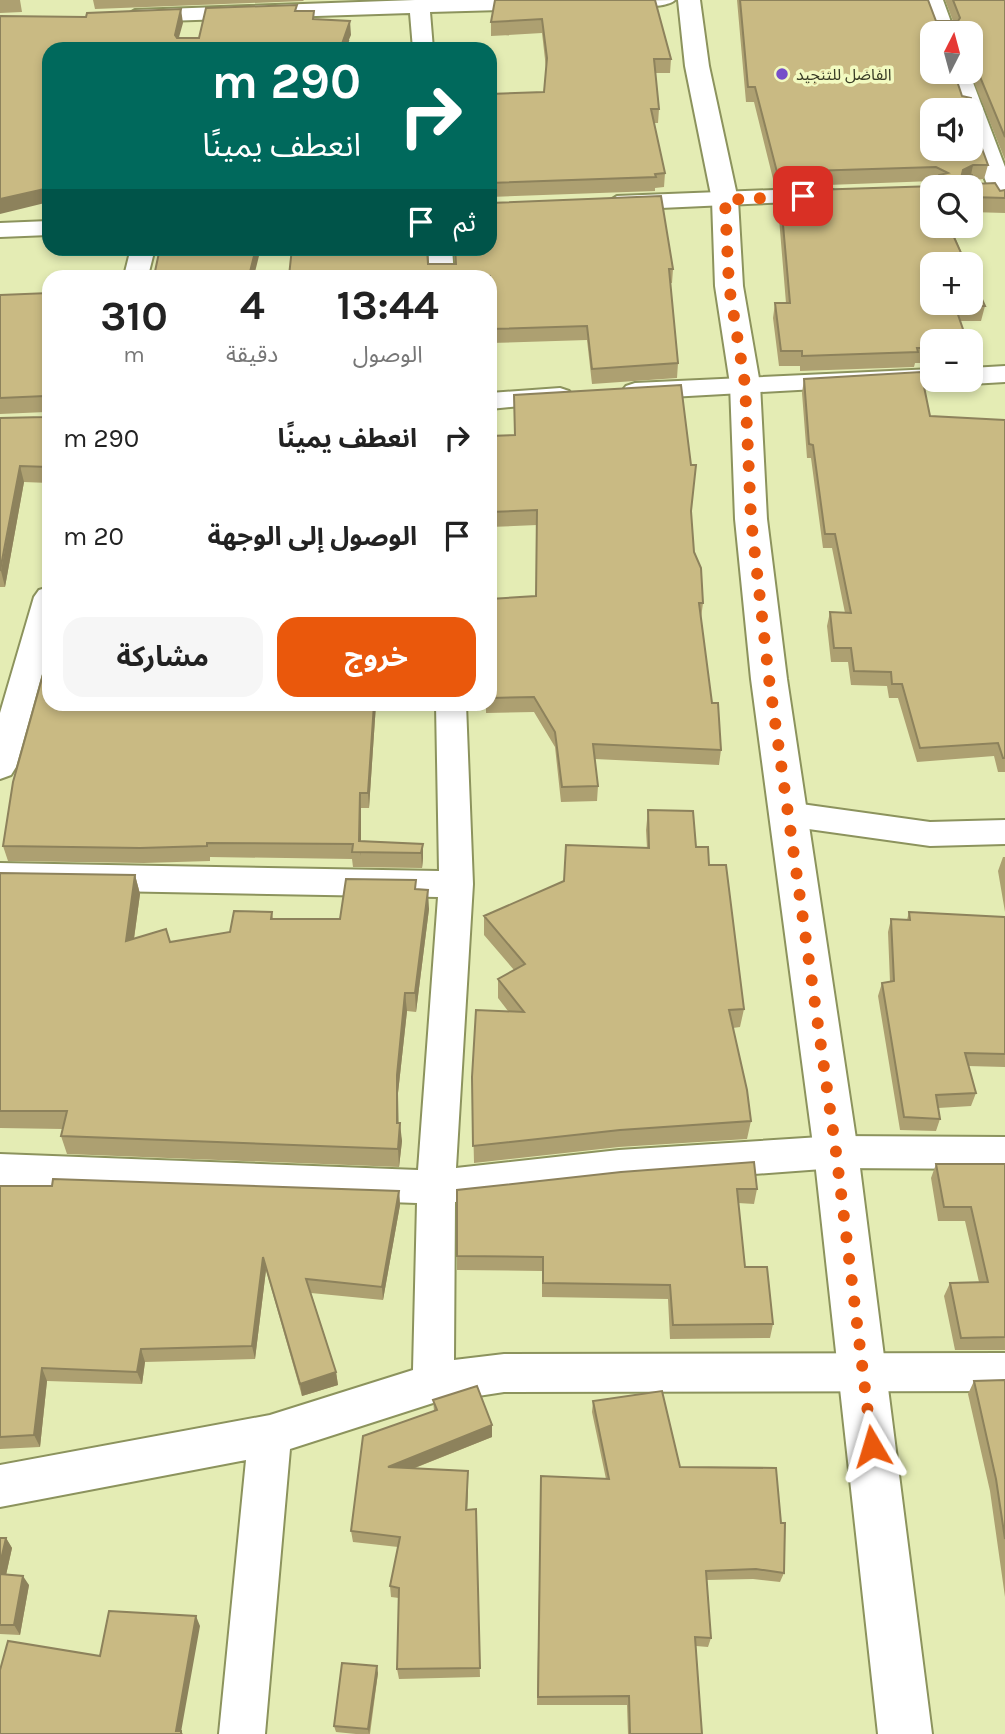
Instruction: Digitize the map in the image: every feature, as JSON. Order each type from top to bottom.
[{"type":"street","points":[[597,2],[666,0]]},
{"type":"street","points":[[689,0],[697,66],[725,200],[729,286],[745,384],[751,519],[787,814],[836,1152],[905,1734]]},
{"type":"street","points":[[933,0],[941,21]]},
{"type":"street","points":[[118,17],[338,4],[556,2]]},
{"type":"street","points":[[419,5],[422,42]]},
{"type":"street","points":[[191,37],[197,14]]},
{"type":"street","points":[[964,84],[998,191]]},
{"type":"street","points":[[601,204],[850,194]]},
{"type":"street","points":[[0,230],[42,228]]},
{"type":"street","points":[[983,375],[1005,374]]},
{"type":"street","points":[[611,393],[745,384],[920,377]]},
{"type":"street","points":[[497,401],[584,395]]},
{"type":"street","points":[[0,767],[12,677],[42,612]]},
{"type":"street","points":[[433,1383],[436,1187],[456,884],[451,711]]},
{"type":"street","points":[[787,814],[930,834],[1005,832]]},
{"type":"street","points":[[0,876],[456,884]]},
{"type":"street","points":[[0,1171],[436,1187],[619,1167],[836,1152],[1005,1153]]},
{"type":"street","points":[[0,1486],[270,1435],[433,1383],[504,1373],[1005,1372]]},
{"type":"street","points":[[243,1734],[270,1435]]},
{"type":"building","points":[[495,0],[655,0],[671,59],[654,59],[659,109],[651,109],[665,173],[655,174],[656,177],[497,183],[497,94],[544,92],[547,58],[542,19],[491,22]]},
{"type":"building","points":[[740,0],[928,0],[936,21],[920,21],[920,84],[958,84],[962,96],[971,98],[920,98],[920,161],[983,161],[983,151],[988,165],[973,165],[963,170],[962,174],[972,175],[939,175],[948,173],[936,167],[777,172],[755,87],[748,87]]},
{"type":"building","points":[[953,0],[1005,0],[1005,137],[983,84],[984,21],[958,21],[960,18]]},
{"type":"building","points":[[297,5],[295,11],[314,11],[313,19],[350,21],[343,41],[348,41],[42,42],[42,190],[0,199],[0,16],[86,17],[87,13],[181,9],[175,35],[177,38],[199,38],[206,8]]},
{"type":"building","points":[[995,183],[1000,191],[1005,190],[1005,198],[983,197],[983,184]]},
{"type":"building","points":[[920,187],[920,238],[954,238],[961,252],[920,252],[920,315],[958,315],[963,329],[920,329],[918,352],[802,356],[802,351],[781,351],[775,303],[790,303],[780,191]]},
{"type":"building","points":[[661,196],[673,269],[669,269],[678,363],[592,369],[587,326],[497,329],[497,270],[290,270],[291,256],[428,256],[428,264],[456,264],[456,256],[497,256],[497,203]]},
{"type":"building","points":[[158,256],[254,256],[250,270],[155,270]]},
{"type":"building","points":[[42,293],[42,396],[0,398],[0,295]]},
{"type":"building","points":[[920,372],[920,392],[925,392],[930,416],[1005,420],[1005,758],[998,743],[920,748],[902,684],[892,684],[891,672],[854,671],[851,648],[834,648],[830,612],[851,613],[835,534],[825,534],[813,445],[809,444],[804,379]]},
{"type":"building","points":[[681,385],[691,465],[696,465],[691,511],[694,552],[701,568],[703,603],[699,603],[712,703],[718,703],[721,750],[593,744],[598,786],[562,787],[555,732],[534,697],[497,698],[497,599],[536,596],[537,510],[497,512],[497,436],[515,435],[514,395]]},
{"type":"building","points":[[42,417],[42,467],[20,466],[0,571],[0,418]]},
{"type":"building","points":[[42,678],[42,711],[374,711],[368,793],[360,793],[359,841],[423,844],[421,853],[352,852],[353,844],[207,843],[207,846],[140,848],[3,846],[13,782]]},
{"type":"building","points":[[648,810],[693,811],[696,847],[708,847],[709,865],[726,865],[744,1009],[729,1010],[747,1090],[751,1121],[620,1130],[473,1146],[472,1077],[476,1010],[524,1012],[498,979],[525,964],[484,916],[564,881],[566,845],[649,848]]},
{"type":"building","points":[[0,873],[135,875],[126,941],[166,929],[170,942],[230,932],[234,911],[272,912],[271,919],[340,919],[346,879],[416,880],[415,889],[428,890],[415,993],[405,993],[397,1075],[397,1123],[400,1123],[398,1149],[61,1136],[67,1111],[0,1111]]},
{"type":"building","points":[[909,912],[1005,917],[1005,1054],[965,1053],[976,1093],[936,1095],[940,1119],[904,1117],[882,983],[894,981],[891,919],[910,920]]},
{"type":"building","points":[[754,1162],[757,1189],[737,1189],[745,1267],[767,1267],[773,1324],[673,1325],[670,1285],[543,1283],[543,1257],[457,1256],[457,1190],[621,1172]]},
{"type":"building","points":[[936,1164],[1005,1164],[1005,1337],[961,1338],[950,1283],[988,1282],[971,1207],[944,1207]]},
{"type":"building","points":[[53,1179],[399,1191],[382,1287],[306,1279],[336,1372],[300,1384],[263,1257],[252,1346],[141,1349],[137,1372],[42,1368],[34,1435],[0,1437],[0,1186],[52,1186]]},
{"type":"building","points":[[1005,1380],[1005,1539],[996,1479],[974,1381]]},
{"type":"building","points":[[477,1386],[492,1425],[388,1467],[468,1471],[466,1510],[476,1509],[480,1668],[397,1669],[399,1588],[390,1586],[400,1537],[351,1531],[363,1436],[437,1410],[433,1400]]},
{"type":"building","points":[[662,1391],[680,1467],[776,1468],[781,1523],[785,1523],[784,1573],[756,1569],[706,1571],[711,1638],[695,1637],[702,1734],[630,1734],[629,1696],[538,1697],[541,1476],[609,1479],[593,1401]]},
{"type":"building","points":[[0,1538],[6,1538],[0,1564]]},
{"type":"building","points":[[0,1574],[23,1576],[14,1625],[0,1625]]},
{"type":"building","points":[[109,1611],[196,1616],[176,1731],[181,1731],[181,1734],[0,1734],[0,1670],[8,1641],[100,1656]]},
{"type":"building","points":[[342,1663],[377,1666],[368,1729],[334,1726]]},
{"type":"place","name":"الفاضل للتنجيد","points":[[782,74]]},
{"type":"route","points":[[803,196],[725,200],[729,286],[745,384],[751,519],[769,679],[836,1152],[872,1446]]}]
